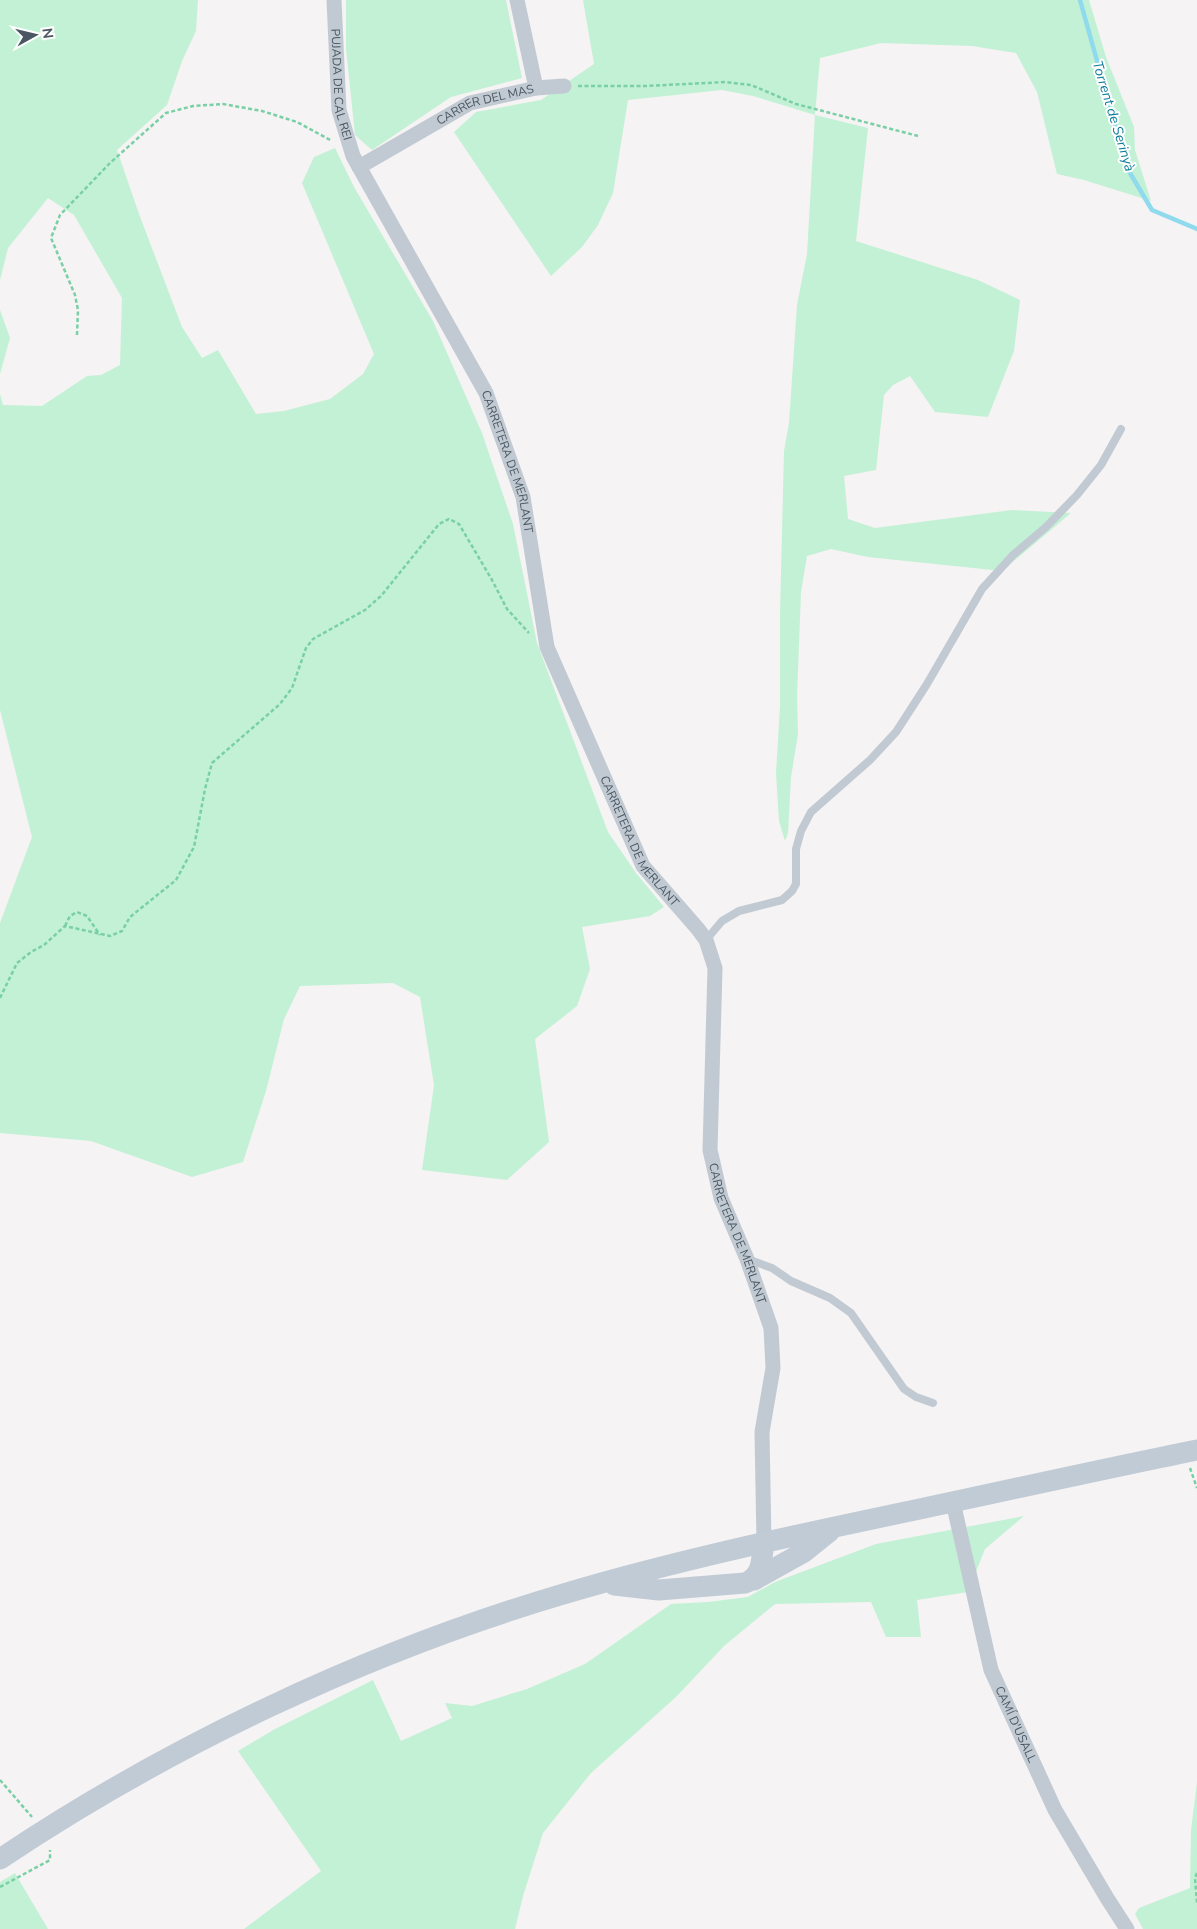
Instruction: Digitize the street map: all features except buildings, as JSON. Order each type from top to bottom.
[{"type":"main road","points":[[0,1859],[167,1759],[301,1692],[431,1639],[558,1595],[834,1527],[1197,1450]]},
{"type":"main road","points":[[602,1583],[660,1590],[745,1584],[804,1552],[834,1527]]},
{"type":"main road","points":[[754,1580],[760,1569],[764,1543]]},
{"type":"street","name":"PUJADA DE CAL REI","points":[[334,0],[340,110],[352,151],[359,167]]},
{"type":"street","name":"CARRER DEL MAS","points":[[359,167],[470,102],[536,88],[517,0]]},
{"type":"street","points":[[536,88],[564,86]]},
{"type":"street","name":"CARRETERA DE MERLANT","points":[[359,167],[486,393],[523,497],[547,647],[643,866],[706,940],[715,968],[710,1150],[721,1198],[747,1259],[771,1328],[773,1368],[762,1432],[764,1543]]},
{"type":"street","name":"CAMÍ D'USALL","points":[[953,1502],[991,1670],[1055,1810],[1106,1898],[1127,1929]]},
{"type":"lane","points":[[706,940],[722,921],[739,911],[782,900],[792,891],[796,884],[796,849],[801,831],[811,812],[870,760],[896,732],[927,684],[982,589],[1013,555],[1046,527],[1077,495],[1101,465],[1121,429]]},
{"type":"lane","points":[[747,1259],[772,1268],[791,1281],[830,1298],[851,1312],[904,1389],[916,1397],[933,1403]]},
{"type":"path","points":[[564,86],[645,86],[726,82],[751,85],[796,104],[918,136]]},
{"type":"path","points":[[77,336],[78,310],[76,295],[51,238],[60,215],[110,163],[166,113],[193,106],[223,104],[262,111],[297,122],[352,151]]},
{"type":"path","points":[[65,926],[110,936],[122,931],[130,917],[176,880],[194,847],[205,788],[212,763],[280,704],[292,688],[306,648],[314,639],[364,610],[381,596],[439,524],[449,519],[459,524],[507,609],[525,631],[537,639],[546,639]]},
{"type":"path","points":[[0,998],[17,964],[31,952],[44,945],[65,926],[70,916],[77,912],[87,916],[100,935]]},
{"type":"path","points":[[0,1780],[32,1818]]},
{"type":"path","points":[[0,1886],[50,1860],[50,1850]]},
{"type":"path","points":[[1197,1873],[1195,1878],[1197,1903]]},
{"type":"green space","points":[[0,0],[198,0],[196,31],[182,61],[167,105],[117,150],[182,327],[202,358],[218,350],[256,414],[284,411],[330,399],[363,374],[374,354],[302,183],[314,157],[335,148],[354,187],[433,321],[482,433],[513,524],[537,643],[608,832],[636,873],[664,907],[650,916],[582,927],[590,969],[577,1006],[535,1039],[549,1142],[507,1180],[422,1170],[434,1085],[420,997],[393,983],[300,986],[284,1019],[266,1091],[243,1162],[192,1177],[91,1141],[0,1133],[0,923],[32,837],[0,710],[0,394],[3,405],[42,406],[87,376],[101,375],[120,365],[122,298],[74,215],[48,198],[8,248],[0,280]]},
{"type":"green space","points":[[346,0],[506,0],[522,78],[451,97],[372,150],[355,135],[346,49]]},
{"type":"green space","points":[[583,0],[1089,0],[1106,57],[1134,127],[1135,150],[1151,201],[1084,180],[1057,174],[1037,92],[1016,53],[972,46],[881,43],[820,58],[815,115],[753,96],[722,90],[628,100],[613,193],[598,225],[582,247],[551,276],[454,132],[476,112],[541,100],[594,64]]},
{"type":"green space","points":[[815,115],[868,128],[856,241],[978,280],[1020,300],[1014,351],[988,417],[935,412],[910,376],[893,385],[884,395],[876,470],[844,476],[848,519],[875,528],[1012,510],[1071,513],[1002,571],[868,557],[831,549],[807,556],[801,592],[797,696],[798,734],[791,777],[788,833],[785,841],[779,821],[776,773],[780,707],[784,451],[789,423],[797,305],[807,254]]},
{"type":"green space","points":[[0,310],[10,338],[0,374]]},
{"type":"green space","points":[[1024,1516],[985,1549],[968,1592],[917,1600],[921,1637],[886,1637],[871,1602],[775,1604],[724,1646],[676,1697],[591,1773],[543,1833],[523,1896],[515,1929],[244,1929],[321,1871],[238,1751],[275,1729],[373,1680],[401,1741],[452,1718],[445,1703],[472,1706],[527,1689],[585,1664],[671,1604],[748,1597],[775,1582],[876,1544]]},
{"type":"green space","points":[[1197,1782],[1197,1929],[1143,1929],[1135,1914],[1139,1908],[1190,1888],[1191,1830]]},
{"type":"green space","points":[[15,1873],[48,1929],[0,1929],[0,1882]]},
{"type":"waterway","name":"Torrent de Serinyà","points":[[1080,0],[1127,168],[1152,210],[1197,229]]}]
